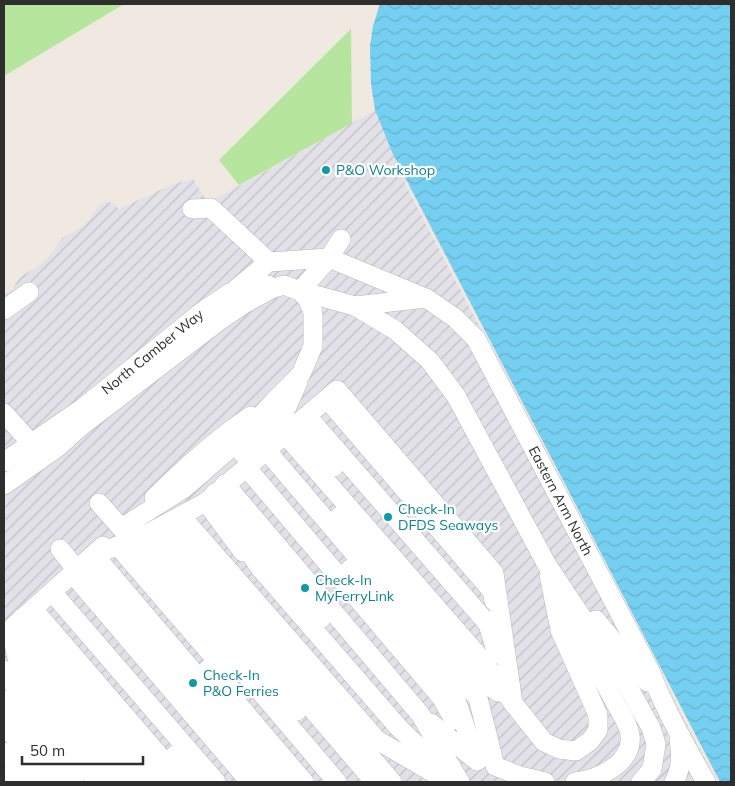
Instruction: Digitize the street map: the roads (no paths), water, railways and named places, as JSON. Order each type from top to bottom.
[{"type":"lane","points":[[192,209],[211,208],[269,262]]},
{"type":"lane","points":[[131,782],[38,677],[19,648],[87,569],[153,519],[190,497],[282,418],[313,346],[313,312],[308,300],[292,288],[329,258],[341,239]]},
{"type":"lane","points":[[230,293],[269,262],[329,258]]},
{"type":"lane","name":"Eastern Arm North","points":[[329,258],[426,298],[455,318],[476,339],[650,671],[679,735],[706,782]]},
{"type":"lane","name":"North Camber Way","points":[[4,462],[84,407],[190,320],[230,293],[256,286],[292,288],[355,306]]},
{"type":"lane","name":"North Camber Way","points":[[4,485],[58,447],[202,334],[244,304],[271,289],[292,288]]},
{"type":"lane","points":[[4,310],[29,292]]},
{"type":"lane","points":[[355,306],[426,298]]},
{"type":"lane","points":[[355,306],[395,330],[430,361],[456,396],[547,565],[626,683],[651,728],[656,744],[652,769],[641,782]]},
{"type":"lane","points":[[121,782],[32,682],[17,658],[13,640],[87,569],[236,443],[301,374]]},
{"type":"lane","points":[[4,413],[31,443]]},
{"type":"lane","name":"North Camber Way","points":[[4,454],[31,443]]},
{"type":"lane","points":[[262,453],[480,679],[513,703],[544,742],[559,749],[576,751],[590,741],[598,730],[598,715],[560,630],[547,565]]},
{"type":"lane","points":[[262,453],[488,624],[513,703]]},
{"type":"lane","points":[[262,453],[492,591],[513,703]]},
{"type":"lane","points":[[143,782],[25,648],[87,569],[262,453]]},
{"type":"lane","points":[[262,453],[420,714],[456,782]]},
{"type":"lane","points":[[262,453],[453,691],[477,761]]},
{"type":"lane","points":[[262,453],[431,704],[477,761]]},
{"type":"lane","points":[[262,453],[478,698],[495,766]]},
{"type":"lane","points":[[262,453],[411,723],[456,782]]},
{"type":"lane","points":[[262,453],[257,571],[281,608],[388,735],[456,782]]},
{"type":"lane","points":[[99,503],[87,569],[163,782]]},
{"type":"lane","points":[[60,549],[378,782]]},
{"type":"lane","points":[[547,565],[592,614],[662,701]]},
{"type":"lane","points":[[547,565],[571,624],[608,689],[631,736],[629,749],[622,760],[609,771],[588,781],[575,782]]},
{"type":"lane","points":[[87,569],[182,782]]},
{"type":"lane","points":[[87,569],[199,782]]},
{"type":"lane","points":[[87,569],[216,782]]},
{"type":"lane","points":[[87,569],[234,782]]},
{"type":"lane","points":[[87,569],[250,782]]},
{"type":"lane","points":[[87,569],[269,782]]},
{"type":"lane","points":[[87,569],[287,782]]},
{"type":"lane","points":[[87,569],[304,782]]},
{"type":"lane","points":[[87,569],[322,782]]},
{"type":"lane","points":[[87,569],[338,782]]},
{"type":"lane","points":[[87,569],[358,782]]},
{"type":"lane","points":[[87,569],[392,782]]},
{"type":"lane","points":[[87,569],[377,740],[456,782]]},
{"type":"lane","points":[[4,648],[9,663],[27,687],[110,782]]},
{"type":"lane","points":[[4,670],[19,693],[98,782]]},
{"type":"lane","points":[[4,685],[12,698],[86,782]]},
{"type":"lane","points":[[4,700],[11,711],[74,782]]},
{"type":"lane","points":[[4,713],[64,782]]},
{"type":"lane","points":[[420,714],[477,761],[544,782]]},
{"type":"lane","points":[[4,725],[54,782]]},
{"type":"lane","points":[[674,782],[678,776],[682,759],[679,735]]},
{"type":"lane","points":[[4,739],[42,782]]},
{"type":"lane","points":[[4,752],[31,782]]},
{"type":"lane","points":[[4,764],[20,782]]},
{"type":"lane","points":[[4,776],[9,782]]},
{"type":"water","points":[[380,4],[731,4],[731,782],[720,782],[392,152],[375,110],[371,84],[370,46],[373,26]]},
{"type":"place","name":"P&O Workshop","points":[[326,170]]},
{"type":"place","name":"Check-In DFDS Seaways","points":[[388,517]]},
{"type":"place","name":"Check-In MyFerryLink","points":[[305,588]]},
{"type":"place","name":"Check-In P&O Ferries","points":[[193,683]]}]
